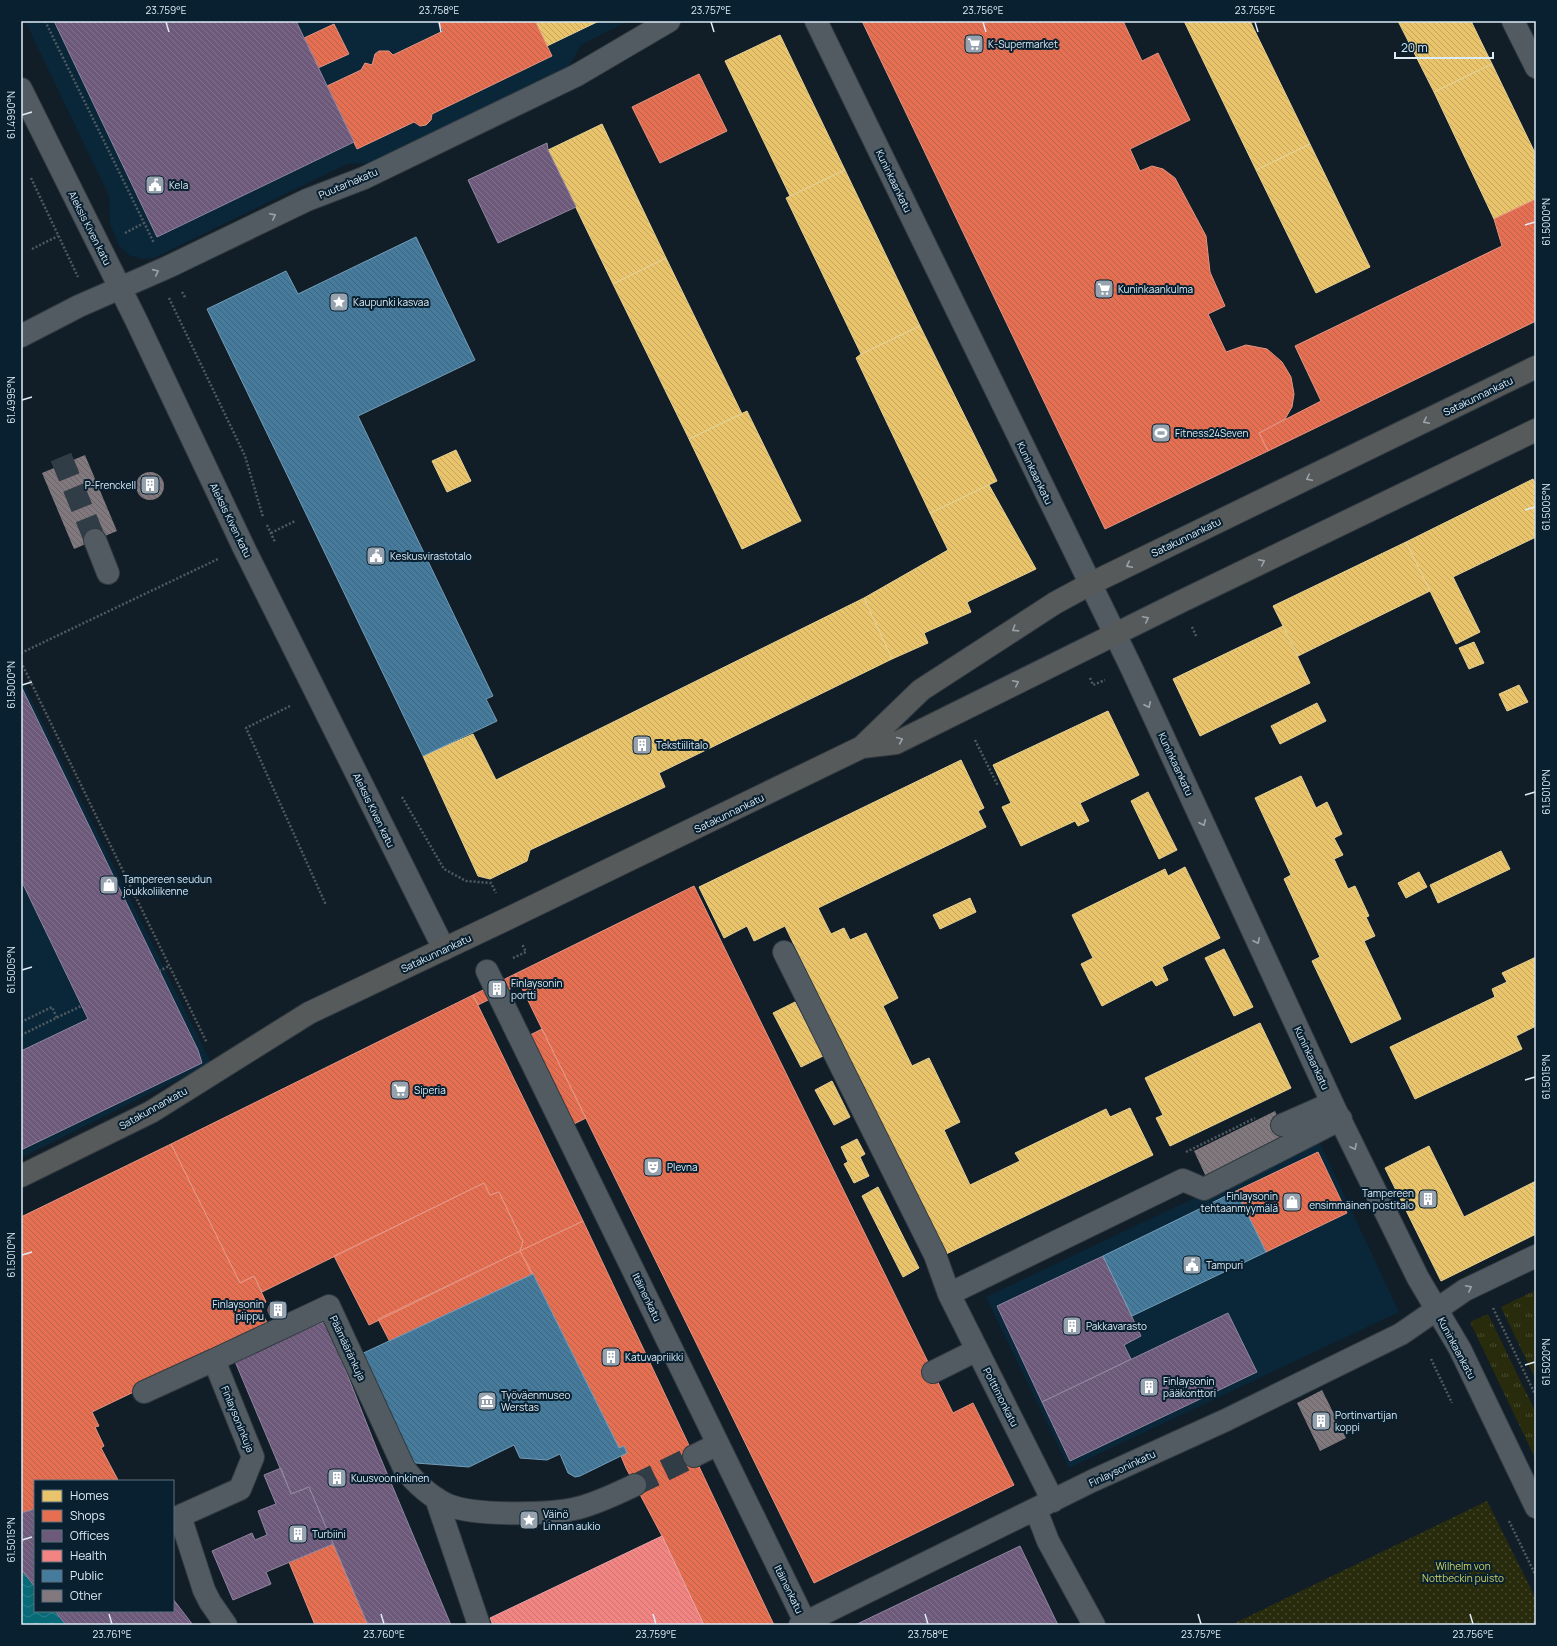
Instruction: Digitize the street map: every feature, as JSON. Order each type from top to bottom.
[{"type":"main road","name":"Satakunnankatu","points":[[21,1176],[151,1112],[309,1013],[862,747],[921,690],[1055,603],[1090,584],[1536,367]]},
{"type":"main road","name":"Satakunnankatu","points":[[862,747],[896,743],[1536,430]]},
{"type":"street","name":"Puutarhakatu","points":[[21,336],[90,301],[156,272],[307,200],[364,178],[578,75],[669,21]]},
{"type":"street","name":"Kuninkaankatu","points":[[816,21],[1115,635],[1336,1111],[1418,1278],[1460,1349],[1536,1507]]},
{"type":"street","points":[[1513,21],[1536,67]]},
{"type":"street","name":"Aleksis Kiven katu","points":[[21,89],[120,288],[243,546],[444,949]]},
{"type":"street","points":[[94,540],[108,573]]},
{"type":"street","name":"Polttimonkatu","points":[[784,952],[935,1255],[949,1294],[977,1350],[1044,1505],[1048,1541],[1094,1625]]},
{"type":"street","name":"Itäinenkatu","points":[[488,971],[599,1197],[803,1624]]},
{"type":"street","points":[[1282,1125],[1336,1111]]},
{"type":"street","points":[[949,1294],[1183,1180],[1204,1189],[1336,1111]]},
{"type":"street","name":"Finlaysoninkatu","points":[[803,1624],[1044,1505],[1226,1420],[1401,1334],[1465,1290],[1536,1256]]},
{"type":"street","name":"Päämääränkuja","points":[[214,1360],[329,1306],[409,1474],[436,1498]]},
{"type":"street","points":[[933,1372],[977,1350]]},
{"type":"street","points":[[144,1392],[214,1360]]},
{"type":"street","name":"Finlaysoninkuja","points":[[214,1360],[254,1457],[240,1489],[180,1516],[204,1590],[210,1602],[226,1625]]},
{"type":"street","points":[[694,1456],[718,1444]]},
{"type":"street","points":[[436,1498],[449,1505],[464,1509],[514,1513],[558,1512],[598,1502],[635,1485]]},
{"type":"street","points":[[436,1498],[479,1625]]},
{"type":"path","points":[[45,21],[158,249]]},
{"type":"path","points":[[30,176],[90,301]]},
{"type":"path","points":[[32,249],[58,236]]},
{"type":"path","points":[[156,272],[245,456],[263,518],[277,547]]},
{"type":"path","points":[[21,653],[295,521]]},
{"type":"path","points":[[21,662],[208,1046]]},
{"type":"path","points":[[1093,685],[1107,679]]},
{"type":"path","points":[[316,693],[246,728],[326,905]]},
{"type":"path","points":[[975,740],[998,786]]},
{"type":"path","points":[[401,794],[444,869],[466,881]]},
{"type":"path","points":[[159,971],[169,966]]},
{"type":"path","points":[[21,1036],[82,1006]]},
{"type":"path","points":[[21,1022],[52,1007],[57,1018]]},
{"type":"path","points":[[1183,1180],[1182,1154],[1257,1117]]},
{"type":"path","points":[[1492,1306],[1536,1396]]},
{"type":"shaded area","points":[[25,21],[628,21],[581,45],[569,66],[373,163],[347,164],[154,258],[142,259],[129,255],[119,246],[110,224],[109,196]]},
{"type":"shaded area","points":[[21,678],[211,1063],[21,1158]]},
{"type":"shaded area","points":[[1318,1139],[1399,1312],[1069,1468],[986,1297]]},
{"type":"green space","points":[[1536,1290],[1536,1380],[1501,1307]]},
{"type":"green space","points":[[1488,1314],[1536,1413],[1536,1460],[1470,1322]]},
{"type":"green space","name":"Wilhelm von Nottbeckin puisto","points":[[1487,1501],[1536,1599],[1536,1625],[1231,1625]]},
{"type":"water","points":[[21,1569],[34,1586],[34,1612],[56,1612],[66,1625],[21,1625]]},
{"type":"building: Homes","points":[[535,21],[599,21],[547,46]]},
{"type":"building: Homes","points":[[1184,21],[1250,21],[1310,144],[1256,170]]},
{"type":"building: Homes","points":[[1398,21],[1471,21],[1492,64],[1434,92]]},
{"type":"building: Homes","points":[[780,35],[845,170],[790,196],[725,61]]},
{"type":"building: Homes","points":[[1492,64],[1536,155],[1536,199],[1494,219],[1434,92]]},
{"type":"building: Homes","points":[[602,124],[666,258],[613,284],[548,150]]},
{"type":"building: Homes","points":[[1310,144],[1370,267],[1316,293],[1256,170]]},
{"type":"building: Homes","points":[[845,170],[920,326],[861,354],[786,198]]},
{"type":"building: Homes","points":[[666,258],[742,414],[689,439],[613,284]]},
{"type":"building: Homes","points":[[920,326],[997,481],[930,513],[856,358],[861,354]]},
{"type":"building: Homes","points":[[747,411],[801,521],[742,549],[689,439]]},
{"type":"building: Homes","points":[[456,450],[471,481],[447,492],[432,461]]},
{"type":"building: Homes","points":[[1533,479],[1536,485],[1536,537],[1453,577],[1480,632],[1456,644],[1406,542]]},
{"type":"building: Homes","points":[[989,485],[1036,569],[967,602],[971,612],[924,633],[928,643],[892,659],[864,598],[948,550],[930,513]]},
{"type":"building: Homes","points":[[1406,542],[1430,591],[1298,656],[1273,606]]},
{"type":"building: Homes","name":"Tekstiilitalo","points":[[864,598],[892,659],[659,773],[665,787],[530,850],[527,861],[490,879],[478,876],[423,756],[473,734],[496,780]]},
{"type":"building: Homes","points":[[1283,626],[1310,683],[1200,736],[1173,679]]},
{"type":"building: Homes","points":[[1474,642],[1484,663],[1469,669],[1459,648]]},
{"type":"building: Homes","points":[[1519,685],[1528,702],[1507,711],[1499,694]]},
{"type":"building: Homes","points":[[1317,703],[1326,721],[1280,744],[1271,726]]},
{"type":"building: Homes","points":[[1108,711],[1139,775],[1080,803],[1089,821],[1078,826],[1075,821],[1021,846],[1002,807],[1011,803],[993,765]]},
{"type":"building: Homes","points":[[961,760],[984,808],[978,811],[986,827],[818,908],[831,934],[844,928],[850,940],[866,933],[898,998],[883,1006],[912,1066],[929,1058],[960,1122],[944,1130],[970,1185],[1020,1161],[1015,1153],[1106,1109],[1110,1117],[1130,1108],[1153,1155],[944,1255],[785,926],[754,941],[747,926],[724,938],[699,887]]},
{"type":"building: Homes","points":[[1301,776],[1316,808],[1327,802],[1342,834],[1334,838],[1343,855],[1334,859],[1348,889],[1355,886],[1369,916],[1366,917],[1375,936],[1364,941],[1401,1019],[1351,1043],[1312,961],[1320,957],[1284,879],[1291,875],[1255,798]]},
{"type":"building: Homes","points":[[1148,792],[1177,850],[1159,859],[1131,801]]},
{"type":"building: Homes","points":[[1501,851],[1510,869],[1438,903],[1430,885]]},
{"type":"building: Homes","points":[[1185,867],[1220,938],[1162,967],[1168,980],[1156,986],[1152,980],[1102,1006],[1081,964],[1093,958],[1072,915],[1165,869],[1168,876]]},
{"type":"building: Homes","points":[[1419,872],[1427,887],[1406,898],[1398,883]]},
{"type":"building: Homes","points":[[970,898],[976,912],[940,929],[933,915]]},
{"type":"building: Homes","points":[[1224,949],[1253,1007],[1234,1016],[1205,958]]},
{"type":"building: Homes","points":[[1536,957],[1536,1026],[1516,1036],[1522,1049],[1415,1099],[1390,1047],[1495,997],[1492,989],[1507,982],[1502,973]]},
{"type":"building: Homes","points":[[795,1002],[823,1056],[801,1067],[773,1013]]},
{"type":"building: Homes","points":[[1260,1023],[1291,1088],[1170,1146],[1156,1118],[1163,1115],[1145,1078]]},
{"type":"building: Homes","points":[[832,1081],[850,1117],[834,1125],[815,1090]]},
{"type":"building: Homes","points":[[857,1139],[865,1154],[860,1157],[869,1176],[854,1183],[844,1164],[848,1162],[841,1147]]},
{"type":"building: Homes","name":"Tampereen ensimmäinen postitalo","points":[[1429,1146],[1464,1217],[1536,1181],[1536,1234],[1441,1281],[1385,1168]]},
{"type":"building: Homes","points":[[878,1187],[919,1268],[903,1277],[862,1196]]},
{"type":"building: Shops","points":[[444,21],[535,21],[552,56],[432,114],[431,120],[426,125],[420,126],[414,122],[357,149],[327,86],[361,70],[365,63],[372,65],[375,54],[379,51],[389,51],[393,55],[443,31],[439,23]]},
{"type":"building: Shops","name":"Kuninkaankulma","points":[[862,21],[1123,21],[1142,61],[1158,53],[1190,120],[1130,149],[1140,171],[1152,166],[1163,169],[1175,178],[1206,236],[1210,272],[1225,306],[1208,314],[1226,352],[1246,345],[1267,349],[1282,362],[1291,377],[1294,394],[1292,407],[1285,419],[1259,433],[1268,451],[1105,529]]},
{"type":"building: Shops","points":[[334,24],[349,54],[318,68],[304,38]]},
{"type":"building: Shops","points":[[699,74],[727,131],[660,163],[632,107]]},
{"type":"building: Shops","points":[[1536,199],[1536,321],[1268,451],[1259,433],[1321,401],[1295,346],[1502,246],[1494,219]]},
{"type":"building: Shops","name":"Plevna","points":[[694,886],[953,1413],[973,1403],[1014,1485],[814,1583],[515,974]]},
{"type":"building: Shops","name":"Finlaysonin portti","points":[[515,974],[520,984],[478,1005],[473,995]]},
{"type":"building: Shops","name":"Siperia","points":[[473,995],[583,1221],[520,1251],[523,1242],[499,1192],[490,1195],[484,1183],[262,1292],[254,1276],[240,1283],[171,1144]]},
{"type":"building: Shops","points":[[542,1029],[586,1118],[570,1126],[526,1037]]},
{"type":"building: Shops","points":[[171,1144],[240,1283],[254,1276],[266,1302],[259,1306],[269,1327],[92,1412],[99,1426],[95,1427],[104,1446],[101,1448],[118,1480],[34,1480],[34,1509],[21,1513],[21,1217]]},
{"type":"building: Shops","name":"Finlaysonin tehtaanmyymälä","points":[[1318,1152],[1347,1213],[1266,1252],[1236,1191]]},
{"type":"building: Shops","points":[[484,1183],[490,1195],[499,1192],[523,1242],[520,1251],[369,1325],[334,1256]]},
{"type":"building: Shops","name":"Katuvapriikki","points":[[583,1221],[774,1625],[704,1625],[662,1536],[626,1468],[621,1456],[627,1453],[624,1446],[619,1448],[520,1251]]},
{"type":"building: Shops","points":[[520,1251],[533,1274],[390,1342],[378,1319]]},
{"type":"building: Shops","name":"Finlaysonin piippu","points":[[277,1301],[283,1304],[286,1310],[283,1316],[277,1319],[271,1316],[268,1310],[271,1304]]},
{"type":"building: Shops","points":[[333,1544],[368,1625],[315,1625],[289,1562]]},
{"type":"building: Offices","points":[[54,21],[296,21],[354,142],[157,237]]},
{"type":"building: Offices","points":[[547,143],[548,150],[576,207],[498,243],[468,180]]},
{"type":"building: Offices","points":[[21,686],[198,1050],[202,1063],[21,1150],[21,1051],[88,1019],[21,880]]},
{"type":"building: Offices","name":"Pakkavarasto","points":[[1103,1256],[1141,1336],[1124,1345],[1131,1359],[1042,1402],[997,1306]]},
{"type":"building: Offices","name":"Finlaysonin pääkonttori","points":[[1228,1313],[1257,1372],[1070,1461],[1042,1402]]},
{"type":"building: Offices","name":"Kuusvooninkinen","points":[[326,1321],[378,1452],[451,1625],[368,1625],[309,1487],[291,1494],[234,1359]]},
{"type":"building: Offices","name":"Turbiini","points":[[281,1468],[291,1494],[309,1487],[333,1544],[266,1572],[271,1584],[233,1600],[212,1551],[252,1533],[255,1540],[267,1535],[258,1511],[276,1504],[264,1475]]},
{"type":"building: Offices","points":[[34,1509],[34,1586],[21,1569],[21,1513]]},
{"type":"building: Offices","points":[[1020,1546],[1058,1625],[855,1625]]},
{"type":"building: Offices","points":[[174,1600],[193,1625],[66,1625],[56,1612],[174,1612]]},
{"type":"building: Health","points":[[662,1536],[704,1625],[493,1625],[490,1618]]},
{"type":"building: Public","name":"Keskusvirastotalo","points":[[416,237],[475,360],[358,416],[493,696],[486,699],[497,721],[423,756],[207,309],[286,271],[298,294]]},
{"type":"building: Public","points":[[1236,1191],[1266,1252],[1132,1316],[1103,1256]]},
{"type":"building: Public","name":"Työväenmuseo Werstas","points":[[533,1274],[619,1448],[624,1446],[627,1453],[575,1477],[568,1473],[560,1454],[547,1460],[520,1458],[514,1445],[469,1467],[416,1463],[409,1460],[357,1356]]},
{"type":"building: Other","points":[[85,455],[117,531],[74,549],[42,473]]},
{"type":"building: Other","name":"P-Frenckell","points":[[150,472],[160,476],[164,486],[160,496],[150,500],[140,496],[136,486],[140,476]]},
{"type":"building: Other","points":[[1275,1111],[1288,1139],[1207,1179],[1194,1151]]},
{"type":"building: Other","name":"Portinvartijan koppi","points":[[1322,1390],[1346,1438],[1320,1451],[1297,1403]]},
{"type":"tunnel","points":[[61,457],[95,540]]},
{"type":"tunnel","points":[[635,1485],[694,1456]]},
{"type":"place","name":"K-Supermarket","points":[[974,44]]},
{"type":"place","name":"Kela","points":[[155,185]]},
{"type":"place","name":"Kuninkaankulma","points":[[1104,289]]},
{"type":"place","name":"Kaupunki kasvaa","points":[[339,302]]},
{"type":"place","name":"Fitness24Seven","points":[[1161,433]]},
{"type":"place","name":"P-Frenckell","points":[[150,485]]},
{"type":"place","name":"Keskusvirastotalo","points":[[376,556]]},
{"type":"place","name":"Tekstiilitalo","points":[[642,745]]},
{"type":"place","name":"Tampereen seudun joukkoliikenne","points":[[109,885]]},
{"type":"place","name":"Finlaysonin portti","points":[[497,989]]},
{"type":"place","name":"Siperia","points":[[400,1090]]},
{"type":"place","name":"Plevna","points":[[653,1167]]},
{"type":"place","name":"Tampereen ensimmäinen postitalo","points":[[1428,1199]]},
{"type":"place","name":"Finlaysonin tehtaanmyymälä","points":[[1292,1202]]},
{"type":"place","name":"Tampuri","points":[[1192,1265]]},
{"type":"place","name":"Finlaysonin piippu","points":[[278,1310]]},
{"type":"place","name":"Pakkavarasto","points":[[1072,1326]]},
{"type":"place","name":"Katuvapriikki","points":[[611,1357]]},
{"type":"place","name":"Finlaysonin pääkonttori","points":[[1149,1387]]},
{"type":"place","name":"Työväenmuseo Werstas","points":[[487,1401]]},
{"type":"place","name":"Portinvartijan koppi","points":[[1321,1421]]},
{"type":"place","name":"Kuusvooninkinen","points":[[337,1478]]},
{"type":"place","name":"Väinö Linnan aukio","points":[[529,1520]]},
{"type":"place","name":"Turbiini","points":[[298,1534]]}]
